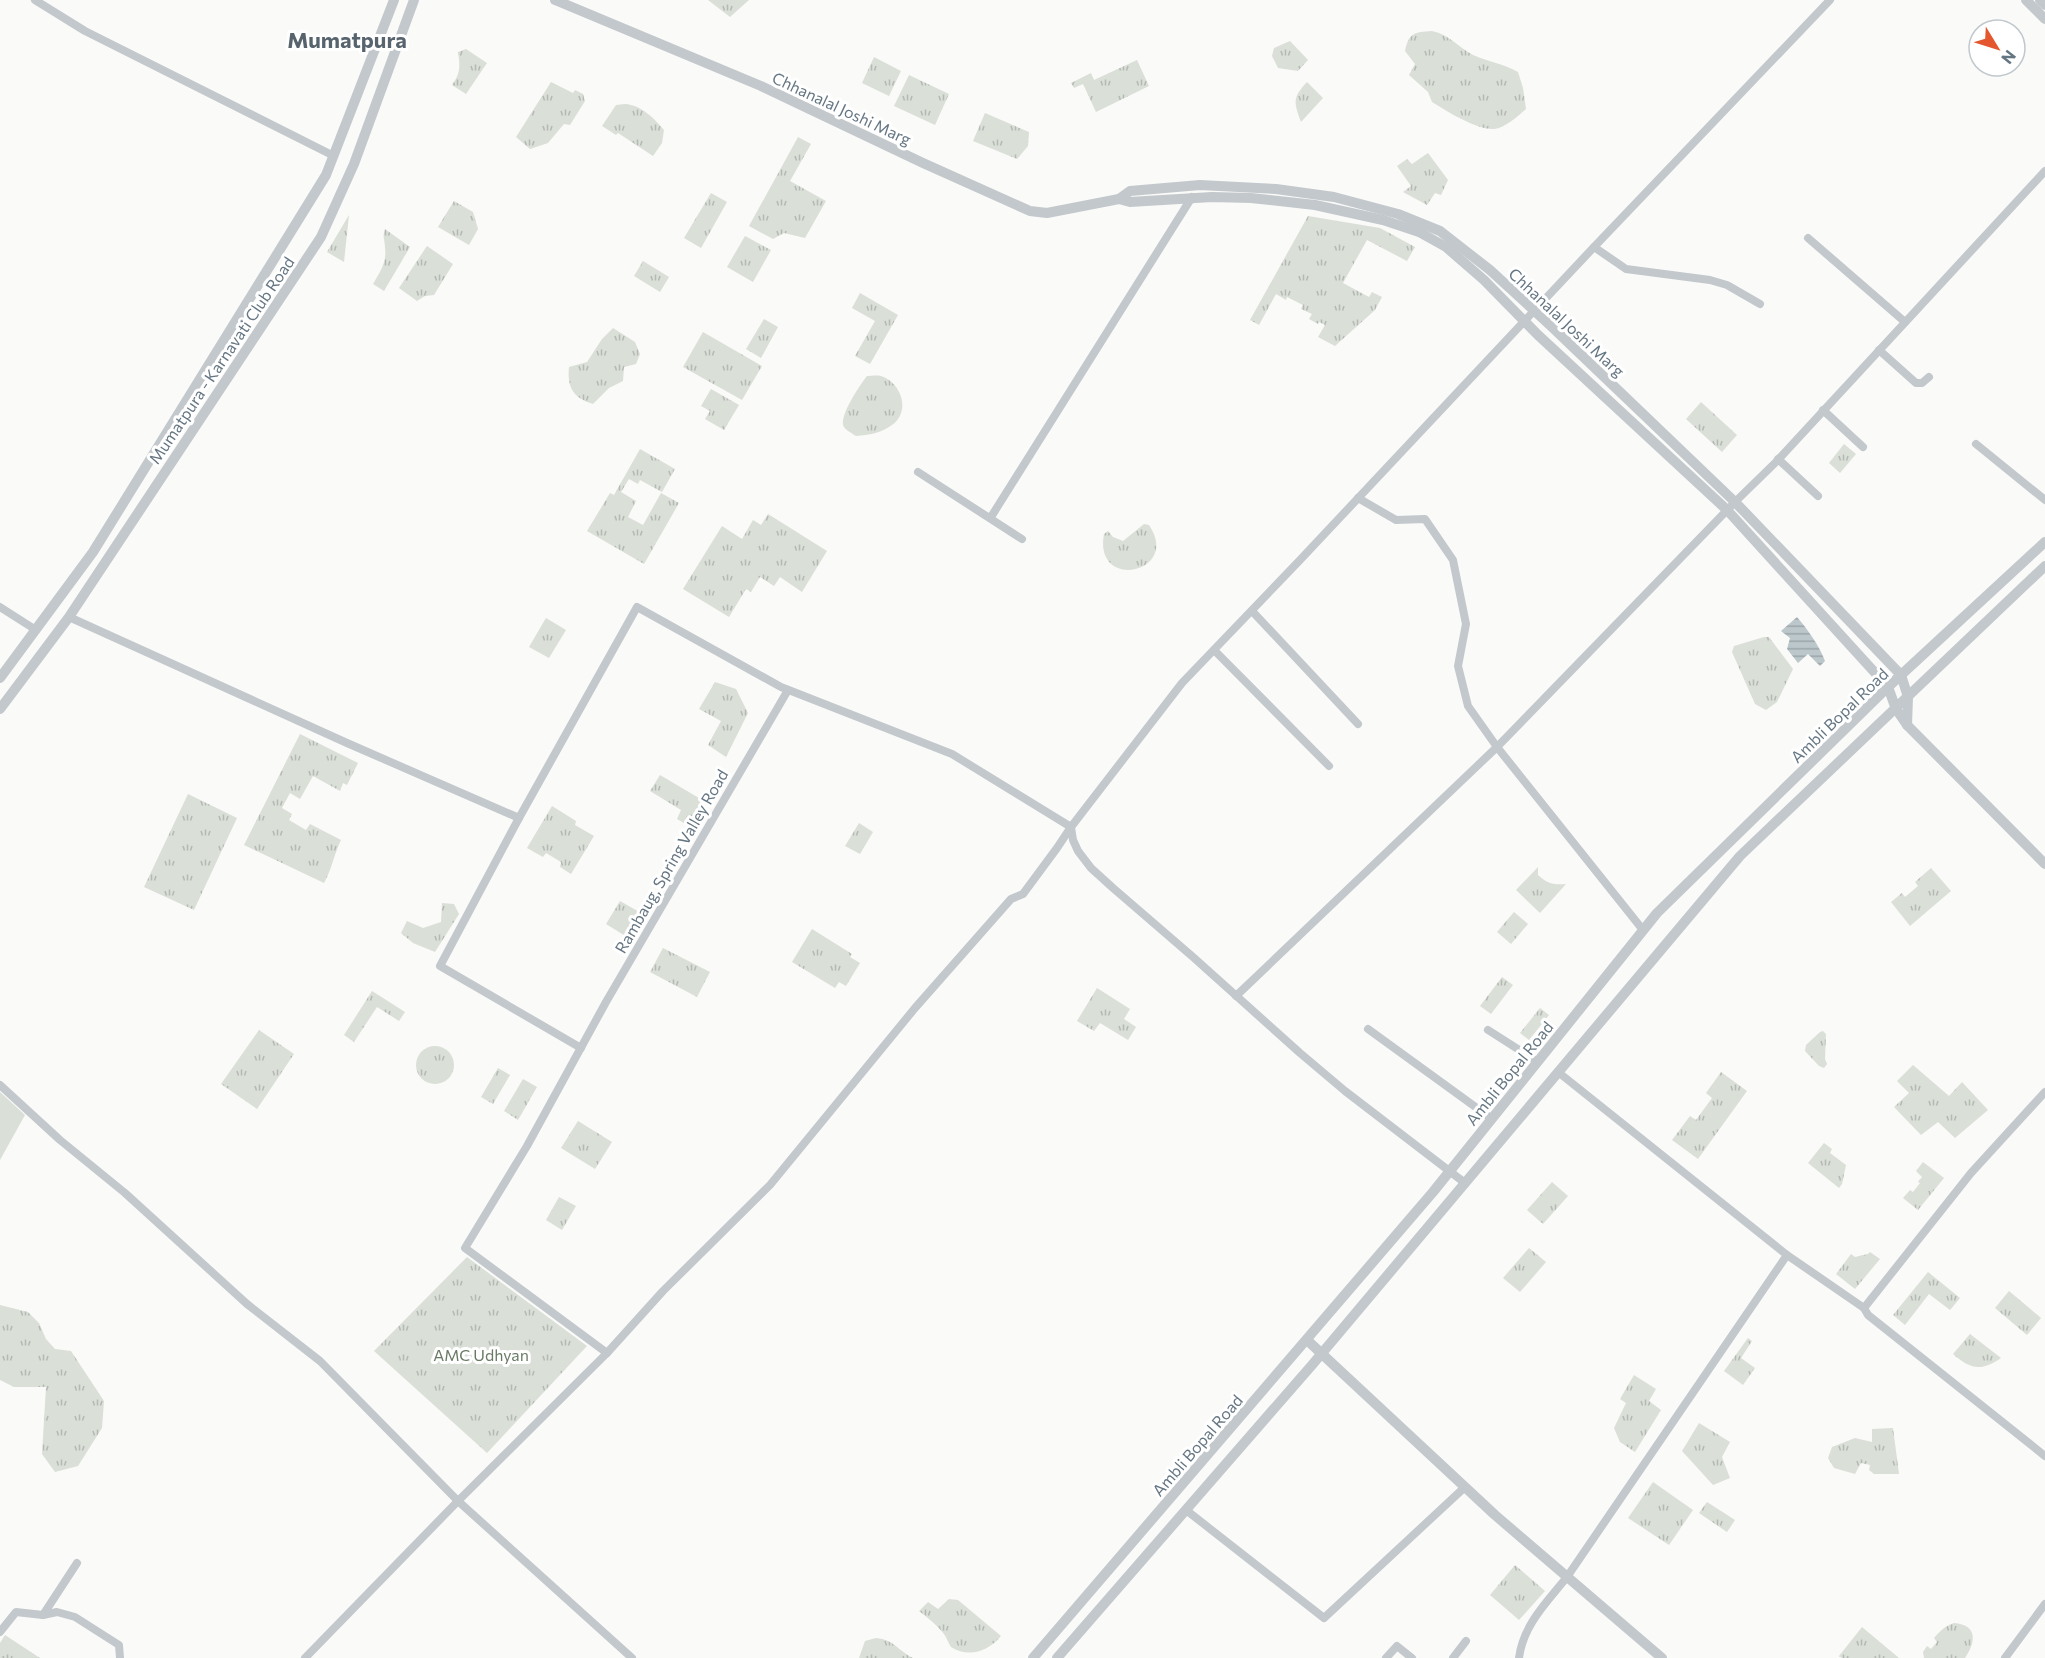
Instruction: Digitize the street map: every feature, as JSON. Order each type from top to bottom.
[{"type":"street","points":[[34,0],[85,30],[334,156]]},
{"type":"street","name":"Mumatpura - Karnavati Club Road","points":[[0,678],[93,552],[326,175],[394,0]]},
{"type":"street","name":"Mumatpura - Karnavati Club Road","points":[[0,709],[69,617],[321,237],[354,164],[414,0]]},
{"type":"street","name":"Chhanalal Joshi Marg","points":[[555,0],[761,86],[1022,208],[1047,213],[1119,199],[1130,202],[1192,197],[1251,198],[1315,205],[1431,232],[1727,510],[1888,687]]},
{"type":"street","points":[[305,1658],[607,1353],[663,1291],[770,1185],[915,1008],[1011,899],[1023,894],[1071,827],[1182,683],[1830,0]]},
{"type":"street","points":[[2026,0],[2045,19]]},
{"type":"street","points":[[2040,0],[2045,4]]},
{"type":"street","points":[[1236,996],[1497,747],[1778,459],[2045,171]]},
{"type":"street","name":"Chhanalal Joshi Marg","points":[[1119,199],[1130,190],[1200,185],[1276,189],[1334,197],[1398,214],[1476,259],[1534,310],[1735,501],[1901,675]]},
{"type":"street","points":[[991,518],[1192,197]]},
{"type":"street","points":[[1808,238],[1905,322]]},
{"type":"street","points":[[1594,247],[1626,269],[1710,280],[1727,285],[1760,304]]},
{"type":"street","points":[[1879,350],[1916,383],[1922,383],[1929,377]]},
{"type":"street","points":[[1823,410],[1863,447]]},
{"type":"street","points":[[1976,444],[2045,500]]},
{"type":"street","points":[[1778,459],[1818,496]]},
{"type":"street","points":[[918,472],[1022,539]]},
{"type":"street","points":[[1358,498],[1396,520],[1425,519],[1452,560],[1466,624],[1458,666],[1467,706],[1643,930]]},
{"type":"street","name":"Ambli Bopal Road","points":[[1033,1658],[1449,1172],[1657,913],[1888,687],[2045,542]]},
{"type":"street","name":"Ambli Bopal Road","points":[[1057,1658],[1322,1353],[1740,856],[2045,566]]},
{"type":"street","points":[[0,607],[36,630]]},
{"type":"street","points":[[580,1048],[440,966],[519,818],[637,607],[788,690],[952,754],[1071,827]]},
{"type":"street","points":[[1252,611],[1358,724]]},
{"type":"street","points":[[69,617],[519,818]]},
{"type":"street","points":[[1214,650],[1329,766]]},
{"type":"street","points":[[1901,675],[1908,697],[1906,725]]},
{"type":"street","points":[[1888,687],[1896,709],[1906,725],[2045,864]]},
{"type":"street","name":"Rambaug, Spring Valley Road","points":[[607,1353],[465,1248],[788,690]]},
{"type":"street","points":[[1071,827],[1072,840],[1091,868],[1299,1053],[1465,1183]]},
{"type":"street","points":[[1368,1029],[1492,1119]]},
{"type":"street","points":[[1488,1030],[1538,1062]]},
{"type":"street","points":[[1558,1072],[1787,1255],[1864,1308],[1868,1315],[2045,1456]]},
{"type":"street","points":[[0,1084],[60,1140],[124,1193],[247,1304],[320,1362],[458,1502],[632,1658]]},
{"type":"street","points":[[1864,1308],[1971,1173],[2045,1092]]},
{"type":"street","points":[[1519,1658],[1521,1641],[1538,1613],[1567,1577],[1787,1255]]},
{"type":"street","points":[[1307,1340],[1465,1487],[1662,1658]]},
{"type":"street","points":[[1186,1510],[1324,1618],[1465,1487]]},
{"type":"street","points":[[43,1615],[77,1563]]},
{"type":"street","points":[[2005,1658],[2045,1604]]},
{"type":"street","points":[[0,1632],[16,1612],[43,1615],[57,1612],[75,1617],[119,1646],[120,1658]]},
{"type":"street","points":[[1453,1658],[1466,1641]]},
{"type":"street","points":[[1386,1658],[1397,1646],[1412,1658]]},
{"type":"green space","points":[[708,0],[749,0],[730,17]]},
{"type":"green space","points":[[1432,31],[1449,38],[1473,55],[1518,72],[1526,109],[1503,126],[1494,129],[1462,119],[1432,102],[1428,92],[1409,75],[1415,64],[1405,51],[1408,40],[1413,35]]},
{"type":"green space","points":[[1290,41],[1308,60],[1298,71],[1278,68],[1272,56],[1274,48]]},
{"type":"green space","points":[[466,49],[487,63],[466,94],[452,85],[459,69],[458,52]]},
{"type":"green space","points":[[874,57],[901,71],[889,96],[862,83]]},
{"type":"green space","points":[[1137,60],[1149,86],[1096,112],[1083,84],[1074,88],[1071,83],[1091,73],[1094,80]]},
{"type":"green space","points":[[909,75],[949,94],[935,125],[894,106]]},
{"type":"green space","points":[[551,82],[573,93],[575,90],[583,94],[585,101],[570,125],[564,124],[548,143],[530,149],[516,137]]},
{"type":"green space","points":[[1307,82],[1323,98],[1301,122],[1296,100]]},
{"type":"green space","points":[[625,104],[642,110],[664,130],[662,143],[653,156],[618,133],[616,135],[602,126],[616,105]]},
{"type":"green space","points":[[985,113],[1029,132],[1028,146],[1017,159],[973,141]]},
{"type":"green space","points":[[798,137],[811,144],[790,181],[826,201],[805,238],[784,233],[773,239],[749,226]]},
{"type":"green space","points":[[1428,153],[1448,180],[1441,195],[1435,193],[1427,205],[1403,192],[1411,186],[1397,166],[1407,159],[1412,164]]},
{"type":"green space","points":[[711,193],[727,202],[701,248],[684,238]]},
{"type":"green space","points":[[454,201],[473,212],[478,229],[469,245],[438,227]]},
{"type":"green space","points":[[349,215],[344,262],[327,252]]},
{"type":"green space","points":[[1308,216],[1380,228],[1415,247],[1407,261],[1367,240],[1343,283],[1369,297],[1372,292],[1382,297],[1375,310],[1335,346],[1318,337],[1325,325],[1309,319],[1312,314],[1301,309],[1303,305],[1287,297],[1286,300],[1276,294],[1259,325],[1250,320]]},
{"type":"green space","points":[[385,229],[410,247],[384,291],[373,284],[385,258]]},
{"type":"green space","points":[[745,236],[771,250],[753,282],[727,267]]},
{"type":"green space","points":[[427,246],[453,264],[434,295],[425,296],[417,301],[399,288]]},
{"type":"green space","points":[[643,261],[669,277],[660,292],[634,276]]},
{"type":"green space","points":[[860,293],[898,315],[870,364],[855,356],[875,321],[852,308]]},
{"type":"green space","points":[[764,319],[778,327],[761,358],[746,349]]},
{"type":"green space","points":[[613,328],[635,342],[640,354],[636,364],[624,367],[623,381],[609,388],[593,404],[586,402],[576,395],[570,386],[569,367],[587,362],[602,339]]},
{"type":"green space","points":[[703,332],[762,366],[742,400],[683,367]]},
{"type":"green space","points":[[867,376],[881,376],[894,385],[902,398],[901,413],[892,425],[884,430],[856,436],[844,427],[844,416]]},
{"type":"green space","points":[[711,389],[739,405],[724,430],[705,419],[710,411],[701,406]]},
{"type":"green space","points":[[1701,402],[1737,435],[1722,452],[1686,419]]},
{"type":"green space","points":[[1844,444],[1856,454],[1840,473],[1829,463]]},
{"type":"green space","points":[[640,449],[675,469],[662,492],[640,480],[638,484],[629,479],[621,492],[636,501],[628,517],[643,525],[661,493],[679,503],[644,564],[587,531],[610,493],[614,495]]},
{"type":"green space","points":[[768,514],[827,551],[802,592],[780,577],[774,586],[760,577],[751,592],[746,589],[729,617],[683,589],[722,526],[742,539],[753,520],[761,525]]},
{"type":"green space","points":[[1144,524],[1149,525],[1156,542],[1154,555],[1146,564],[1135,569],[1122,569],[1111,564],[1104,552],[1104,534],[1108,531],[1113,537],[1123,541]]},
{"type":"green space","points":[[546,618],[566,630],[549,658],[529,647]]},
{"type":"green space","points":[[1769,637],[1793,669],[1777,702],[1766,710],[1755,704],[1732,652],[1734,646]]},
{"type":"green space","points":[[715,682],[736,689],[748,713],[726,757],[708,745],[721,721],[699,709]]},
{"type":"green space","points":[[300,734],[358,763],[347,785],[343,783],[340,791],[313,776],[300,799],[290,793],[282,808],[292,814],[289,820],[306,830],[310,824],[341,840],[324,883],[244,845]]},
{"type":"green space","points":[[660,775],[704,801],[689,826],[677,819],[681,810],[650,791]]},
{"type":"green space","points":[[188,794],[237,818],[194,910],[144,887]]},
{"type":"green space","points":[[552,806],[576,821],[575,825],[594,836],[571,874],[560,867],[561,862],[546,853],[543,857],[527,848]]},
{"type":"green space","points":[[859,823],[873,832],[860,854],[845,846]]},
{"type":"green space","points":[[1538,867],[1538,875],[1548,882],[1566,884],[1540,913],[1516,890]]},
{"type":"green space","points":[[1931,868],[1951,891],[1910,926],[1891,902],[1902,893],[1905,897],[1918,886],[1915,882]]},
{"type":"green space","points":[[620,901],[641,913],[627,937],[606,924]]},
{"type":"green space","points":[[442,903],[454,904],[459,914],[435,952],[413,943],[401,933],[407,921],[423,928],[441,922]]},
{"type":"green space","points":[[1514,912],[1528,924],[1511,944],[1497,932]]},
{"type":"green space","points":[[812,929],[852,954],[850,957],[860,963],[846,986],[839,982],[835,988],[792,962]]},
{"type":"green space","points":[[663,948],[710,972],[697,997],[650,972]]},
{"type":"green space","points":[[1502,977],[1513,985],[1491,1014],[1480,1006]]},
{"type":"green space","points":[[1097,988],[1130,1009],[1124,1019],[1136,1027],[1128,1040],[1100,1023],[1094,1031],[1077,1021]]},
{"type":"green space","points":[[372,991],[405,1012],[399,1021],[377,1007],[354,1042],[344,1035]]},
{"type":"green space","points":[[1540,1008],[1549,1015],[1529,1040],[1520,1033]]},
{"type":"green space","points":[[259,1030],[294,1054],[257,1109],[221,1084]]},
{"type":"green space","points":[[1823,1031],[1826,1034],[1825,1059],[1827,1064],[1824,1068],[1819,1066],[1805,1051],[1806,1045]]},
{"type":"green space","points":[[435,1046],[448,1052],[454,1065],[448,1078],[435,1084],[422,1078],[416,1065],[422,1052]]},
{"type":"green space","points":[[1913,1065],[1949,1096],[1962,1082],[1988,1110],[1955,1138],[1938,1122],[1921,1135],[1894,1107],[1909,1093],[1897,1081]]},
{"type":"green space","points":[[498,1068],[510,1075],[493,1104],[481,1097]]},
{"type":"green space","points":[[1721,1072],[1747,1091],[1698,1159],[1672,1140],[1690,1116],[1696,1120],[1712,1098],[1706,1093]]},
{"type":"green space","points":[[523,1079],[537,1087],[518,1120],[504,1111]]},
{"type":"green space","points":[[0,1092],[25,1115],[0,1160]]},
{"type":"green space","points":[[578,1121],[612,1142],[595,1169],[561,1148]]},
{"type":"green space","points":[[1824,1143],[1832,1149],[1830,1153],[1846,1165],[1839,1188],[1808,1163]]},
{"type":"green space","points":[[1923,1162],[1944,1178],[1918,1210],[1903,1198],[1910,1190],[1913,1192],[1920,1183],[1918,1182],[1922,1177],[1916,1171]]},
{"type":"green space","points":[[1552,1182],[1568,1196],[1543,1224],[1527,1210]]},
{"type":"green space","points":[[559,1197],[576,1206],[562,1230],[546,1220]]},
{"type":"green space","points":[[1529,1248],[1546,1262],[1520,1292],[1503,1278]]},
{"type":"green space","points":[[1870,1252],[1880,1259],[1855,1289],[1836,1274],[1851,1254],[1855,1257]]},
{"type":"green space","name":"AMC Udhyan","points":[[467,1257],[587,1346],[487,1453],[374,1351]]},
{"type":"green space","points":[[1928,1272],[1960,1298],[1950,1310],[1929,1294],[1905,1325],[1893,1315]]},
{"type":"green space","points":[[2009,1291],[2041,1318],[2027,1335],[1995,1308]]},
{"type":"green space","points":[[0,1305],[28,1312],[39,1323],[46,1339],[55,1349],[71,1351],[104,1401],[102,1428],[78,1466],[55,1472],[42,1454],[46,1387],[14,1387],[0,1380]]},
{"type":"green space","points":[[1970,1334],[2001,1358],[1982,1367],[1970,1366],[1959,1359],[1953,1354]]},
{"type":"green space","points":[[1748,1338],[1752,1341],[1741,1358],[1755,1368],[1743,1385],[1724,1371]]},
{"type":"green space","points":[[1634,1375],[1656,1389],[1649,1401],[1661,1410],[1635,1452],[1620,1442],[1614,1428],[1626,1403],[1620,1399]]},
{"type":"green space","points":[[1699,1423],[1730,1442],[1722,1457],[1730,1478],[1713,1485],[1682,1451]]},
{"type":"green space","points":[[1893,1428],[1899,1474],[1874,1474],[1869,1470],[1870,1465],[1861,1463],[1855,1474],[1834,1468],[1828,1458],[1832,1447],[1855,1438],[1872,1442],[1872,1429]]},
{"type":"green space","points":[[1653,1482],[1693,1510],[1669,1545],[1628,1518]]},
{"type":"green space","points":[[1707,1502],[1735,1520],[1727,1532],[1699,1513]]},
{"type":"green space","points":[[1515,1565],[1545,1591],[1519,1620],[1490,1595]]},
{"type":"green space","points":[[949,1599],[958,1600],[1001,1636],[996,1642],[978,1652],[964,1652],[951,1647],[941,1631],[919,1611],[928,1602],[938,1609]]},
{"type":"green space","points":[[1954,1623],[1967,1627],[1973,1635],[1965,1658],[1924,1658],[1923,1652],[1927,1646],[1931,1649],[1937,1642],[1934,1638],[1936,1635]]},
{"type":"green space","points":[[1862,1627],[1899,1658],[1842,1658],[1839,1656]]},
{"type":"green space","points":[[5,1635],[40,1658],[0,1658],[0,1643]]},
{"type":"green space","points":[[876,1638],[892,1643],[913,1658],[859,1658],[865,1641]]},
{"type":"shaded area","points":[[1797,617],[1823,655],[1825,661],[1820,666],[1808,654],[1798,663],[1787,649],[1790,638],[1781,631]]},
{"type":"district","name":"Mumatpura","points":[[347,39]]}]
